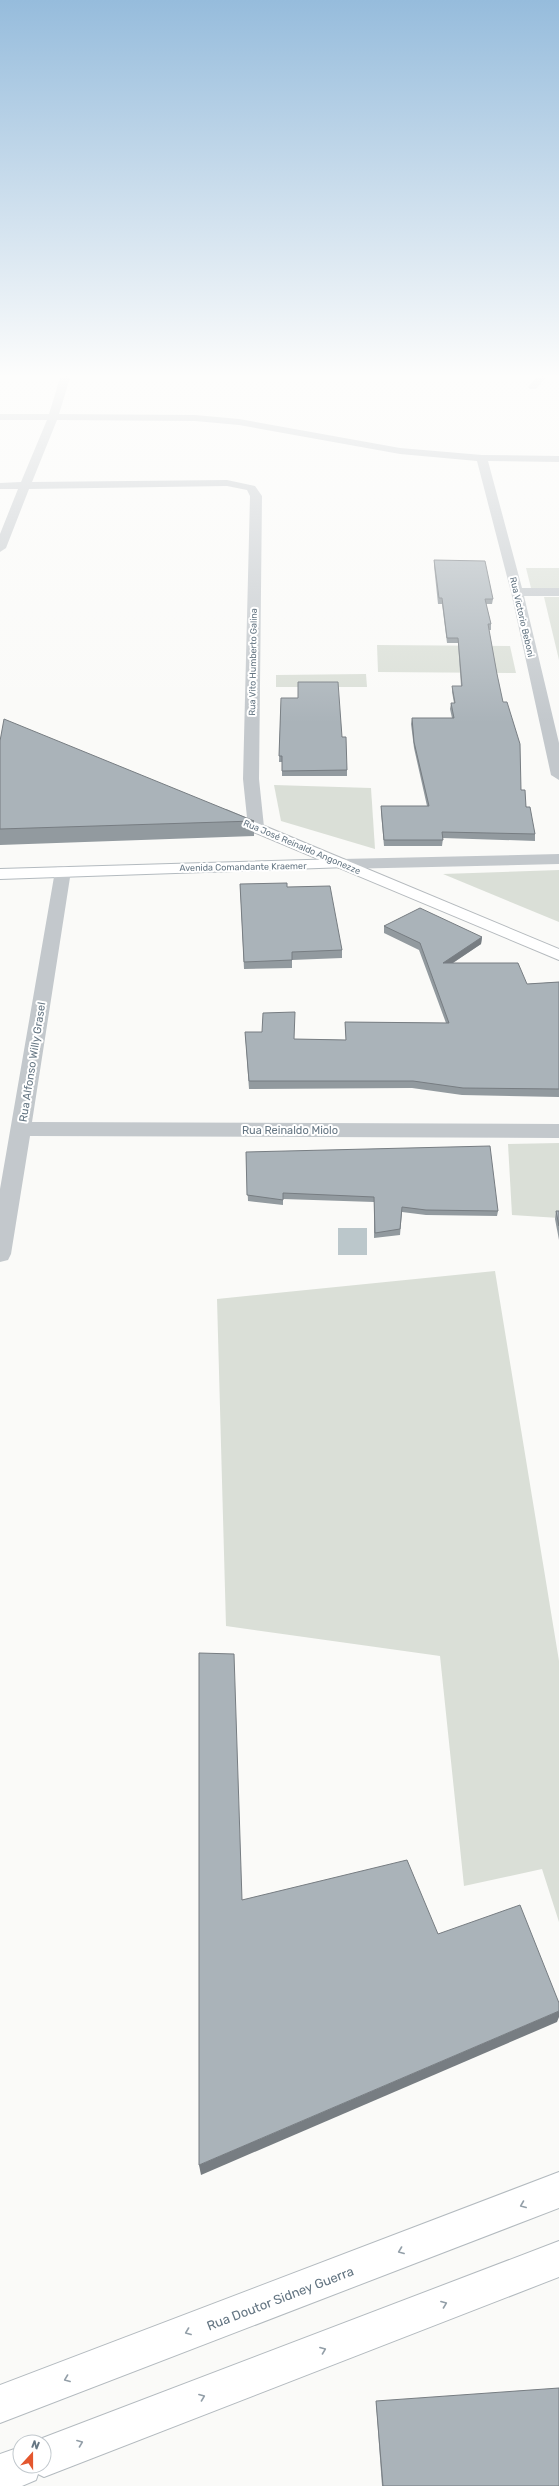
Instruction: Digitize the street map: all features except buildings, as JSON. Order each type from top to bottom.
[{"type":"main road","name":"Rua José Reinaldo Angonezze","points":[[213,809],[559,955]]},
{"type":"main road","name":"Avenida Comandante Kraemer","points":[[0,874],[342,864]]},
{"type":"main road","name":"Rua Doutor Sidney Guerra","points":[[0,2404],[559,2190]]},
{"type":"main road","points":[[52,2454],[559,2259]]},
{"type":"main road","points":[[0,2474],[12,2470]]},
{"type":"street","points":[[0,548],[22,491]]},
{"type":"street","name":"Rua Vito Humberto Galina","points":[[253,491],[256,496],[251,779],[256,827]]},
{"type":"street","name":"Rua Victorio Beboni","points":[[491,491],[517,592],[559,775]]},
{"type":"street","points":[[517,592],[559,592]]},
{"type":"street","name":"Avenida Comandante Kraemer","points":[[342,864],[559,859]]},
{"type":"street","name":"Rua Alfonso Willy Grasel","points":[[0,1254],[63,871]]},
{"type":"street","name":"Rua Reinaldo Miolo","points":[[21,1129],[559,1131]]},
{"type":"shaded area","points":[[526,568],[559,568],[559,588],[531,588]]},
{"type":"shaded area","points":[[544,597],[559,597],[559,660]]},
{"type":"shaded area","points":[[377,645],[510,646],[516,673],[378,672]]},
{"type":"shaded area","points":[[366,674],[367,687],[276,687],[276,675]]},
{"type":"shaded area","points":[[274,785],[371,788],[375,849],[281,821]]},
{"type":"shaded area","points":[[559,870],[559,922],[443,874]]},
{"type":"shaded area","points":[[559,1143],[559,1218],[512,1215],[508,1144]]},
{"type":"shaded area","points":[[338,1228],[367,1228],[367,1255],[338,1255]]},
{"type":"shaded area","points":[[495,1271],[559,1661],[559,1922],[542,1869],[464,1886],[440,1656],[226,1626],[217,1299]]}]
